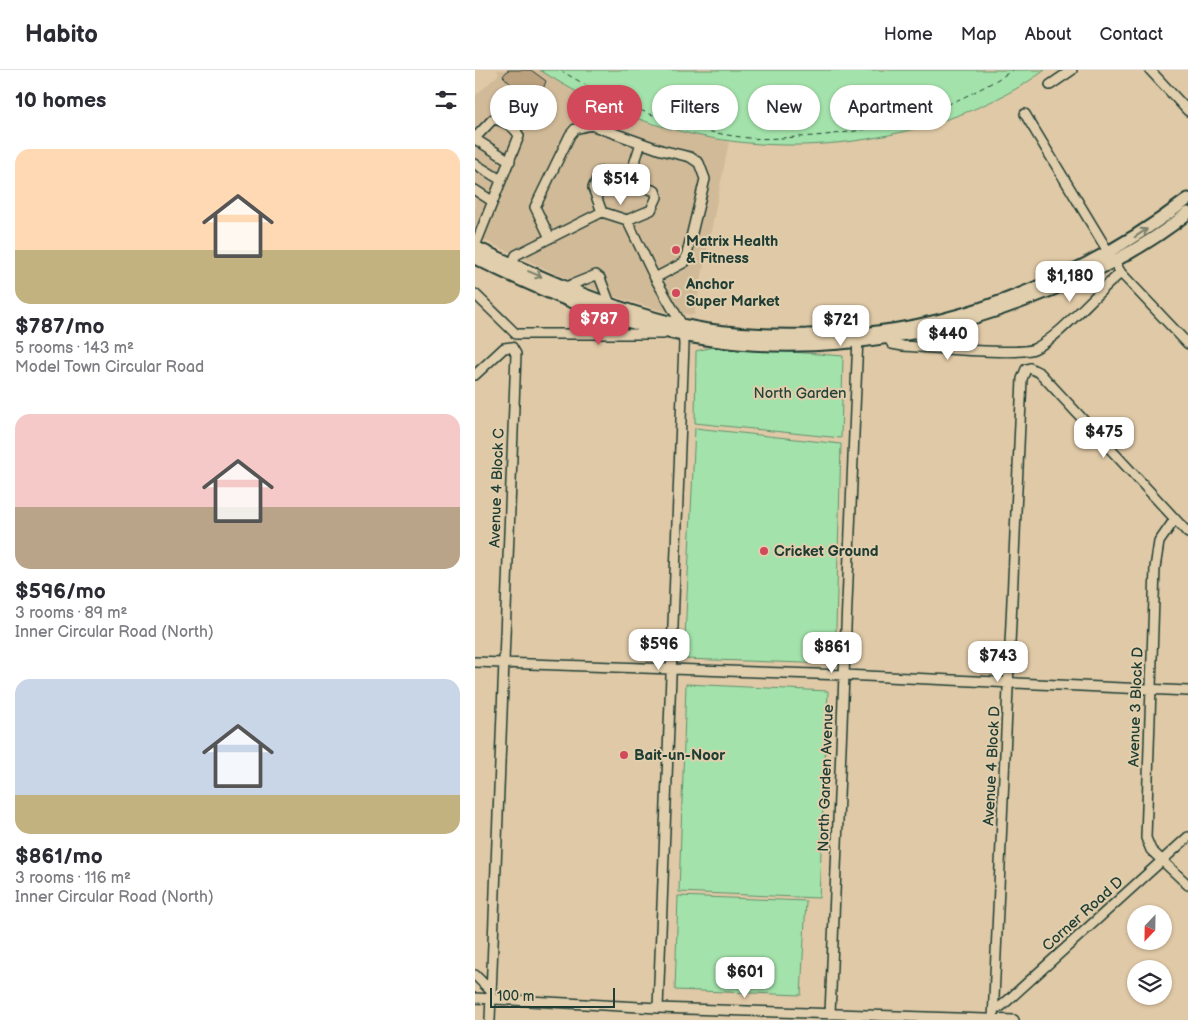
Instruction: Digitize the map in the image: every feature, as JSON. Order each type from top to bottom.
[{"type":"main road","points":[[858,338],[971,311],[1061,278],[1115,263],[1160,220],[1188,199]]},
{"type":"main road","points":[[475,246],[510,269],[621,319],[760,344],[858,338],[889,339],[928,332],[972,320],[1065,285],[1115,263],[1167,230],[1188,212]]},
{"type":"main road","points":[[475,258],[566,287],[683,330]]},
{"type":"street","points":[[1051,85],[1072,70]]},
{"type":"street","points":[[1150,70],[1188,111]]},
{"type":"street","points":[[1025,114],[1115,263],[1188,344]]},
{"type":"street","points":[[475,246],[477,233],[510,161],[519,136],[516,131],[503,122],[493,120],[475,138],[510,161]]},
{"type":"street","points":[[550,238],[535,207],[572,132],[591,125],[641,143],[690,157],[699,164],[705,179],[685,262],[655,278]]},
{"type":"street","points":[[629,180],[641,143]]},
{"type":"street","points":[[475,164],[501,180]]},
{"type":"street","points":[[510,269],[516,255],[602,212],[627,220],[651,210],[657,198],[652,188],[604,172],[598,174],[593,188],[602,212]]},
{"type":"street","points":[[475,190],[492,201]]},
{"type":"street","points":[[627,220],[683,330],[658,1008]]},
{"type":"street","points":[[889,339],[892,344],[903,346],[1027,351],[1042,344],[1115,263]]},
{"type":"street","points":[[566,287],[598,271],[610,304]]},
{"type":"street","points":[[475,294],[516,334],[683,330]]},
{"type":"street","points":[[475,375],[504,348],[512,347],[516,334]]},
{"type":"street","name":"North Garden Avenue","points":[[830,1014],[858,338]]},
{"type":"street","name":"Avenue 4 Block C","points":[[490,1020],[516,354],[512,347]]},
{"type":"street","points":[[1027,351],[1029,368],[1041,373],[1188,533]]},
{"type":"street","name":"Avenue 4 Block D","points":[[993,1020],[1022,380],[1026,369],[1029,368]]},
{"type":"street","name":"Avenue 3 Block D","points":[[1175,519],[1163,534],[1157,555],[1150,690],[1146,838],[1151,850],[1188,885]]},
{"type":"street","points":[[475,662],[844,675],[1188,691]]},
{"type":"street","name":"Corner Road D","points":[[994,1007],[1002,1006],[1188,837]]},
{"type":"street","points":[[475,975],[491,995]]},
{"type":"street","points":[[475,998],[491,995],[742,1015],[830,1014],[1014,1020]]},
{"type":"path","points":[[560,70],[632,106],[677,123],[742,137],[771,138],[830,135],[875,129],[941,108],[989,85],[1013,70]]},
{"type":"shaded area","points":[[497,70],[540,70],[567,85],[567,130],[642,130],[642,120],[652,123],[652,130],[670,130],[729,142],[694,315],[663,311],[619,298],[572,281],[475,236],[475,96],[499,74]]},
{"type":"green space","points":[[540,70],[1045,70],[999,98],[951,118],[951,85],[830,85],[830,130],[909,130],[866,139],[818,144],[769,145],[721,140],[674,130],[738,130],[738,85],[652,85],[652,123],[642,120],[642,85],[567,86]]},
{"type":"green space","name":"North Garden","points":[[717,346],[843,356],[841,438],[695,423],[696,351]]},
{"type":"green space","name":"Cricket Ground","points":[[695,428],[841,444],[835,664],[684,659]]},
{"type":"green space","points":[[686,684],[828,691],[819,898],[679,892]]},
{"type":"green space","points":[[678,896],[806,901],[801,995],[675,990]]},
{"type":"building","points":[[508,70],[531,70],[546,81],[545,85],[512,85],[503,76]]},
{"type":"place","name":"Matrix Health & Fitness","points":[[676,250]]},
{"type":"place","name":"Anchor Super Market","points":[[676,293]]},
{"type":"place","name":"Cricket Ground","points":[[764,551]]},
{"type":"place","name":"Bait-un-Noor","points":[[624,755]]}]
